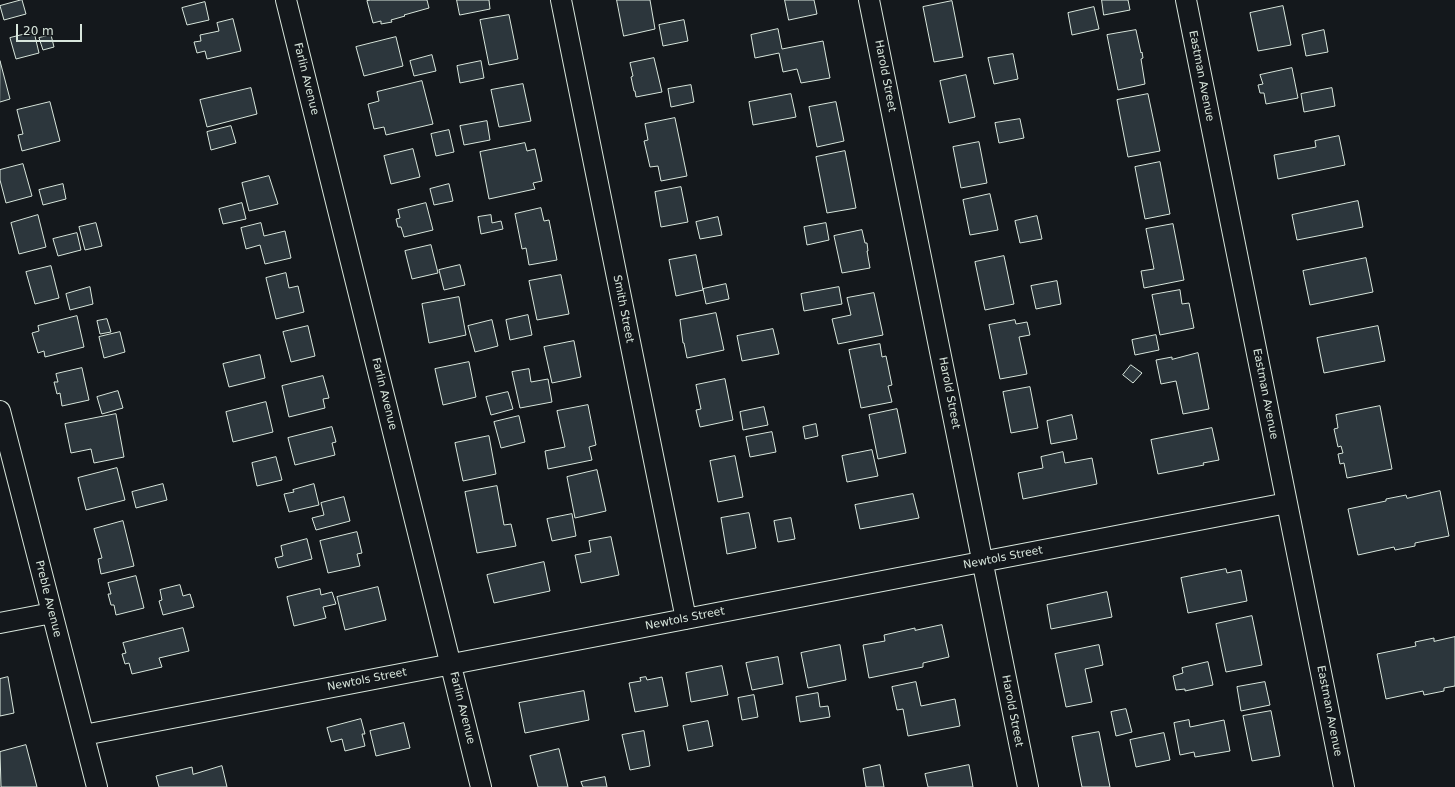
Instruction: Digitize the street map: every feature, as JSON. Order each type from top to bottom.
[{"type":"street","name":"Farlin Avenue","points":[[286,0],[482,787]]},
{"type":"street","name":"Smith Street","points":[[561,0],[686,618]]},
{"type":"street","name":"Harold Street","points":[[870,0],[1028,787]]},
{"type":"street","name":"Eastman Avenue","points":[[1186,0],[1344,787]]},
{"type":"street","name":"Preble Avenue","points":[[0,411],[97,787]]},
{"type":"street","name":"Newtols Street","points":[[84,735],[451,663],[1287,503]]},
{"type":"street","points":[[0,623],[52,613]]},
{"type":"building","points":[[22,0],[26,14],[4,20],[0,6]]},
{"type":"building","points":[[427,0],[429,8],[404,15],[405,16],[391,20],[392,22],[381,24],[381,21],[373,23],[367,1]]},
{"type":"building","points":[[457,0],[489,0],[490,9],[460,15]]},
{"type":"building","points":[[617,0],[650,0],[655,29],[624,36]]},
{"type":"building","points":[[785,0],[814,0],[817,14],[789,20]]},
{"type":"building","points":[[1102,0],[1128,0],[1130,10],[1104,15]]},
{"type":"building","points":[[952,1],[963,57],[934,62],[923,7]]},
{"type":"building","points":[[205,2],[209,20],[187,25],[182,8]]},
{"type":"building","points":[[1283,6],[1291,45],[1258,51],[1250,13]]},
{"type":"building","points":[[1094,7],[1099,29],[1072,35],[1068,13]]},
{"type":"building","points":[[509,15],[518,59],[489,65],[480,20]]},
{"type":"building","points":[[233,19],[241,51],[207,59],[205,51],[197,53],[194,42],[201,41],[200,35],[219,31],[217,23]]},
{"type":"building","points":[[684,20],[688,41],[663,46],[659,25]]},
{"type":"building","points":[[778,29],[782,49],[823,41],[830,78],[801,83],[797,69],[783,72],[779,53],[755,58],[751,35]]},
{"type":"building","points":[[1136,30],[1143,58],[1141,59],[1145,84],[1118,90],[1107,35]]},
{"type":"building","points":[[1324,30],[1328,52],[1306,56],[1302,35]]},
{"type":"building","points":[[34,32],[39,53],[16,59],[10,38]]},
{"type":"building","points":[[51,35],[54,47],[43,50],[39,38]]},
{"type":"building","points":[[396,37],[403,66],[364,76],[356,47]]},
{"type":"building","points":[[1013,54],[1018,79],[994,84],[988,58]]},
{"type":"building","points":[[432,55],[436,71],[414,76],[410,61]]},
{"type":"building","points":[[654,58],[662,92],[636,97],[631,77],[633,76],[630,63]]},
{"type":"building","points":[[0,61],[10,99],[0,102]]},
{"type":"building","points":[[481,61],[484,78],[460,83],[457,66]]},
{"type":"building","points":[[1292,68],[1298,98],[1266,104],[1264,93],[1260,93],[1258,85],[1263,84],[1260,75]]},
{"type":"building","points":[[966,75],[975,117],[949,123],[940,81]]},
{"type":"building","points":[[422,81],[433,124],[386,135],[384,127],[374,129],[368,104],[379,101],[377,92]]},
{"type":"building","points":[[523,84],[531,121],[499,127],[491,90]]},
{"type":"building","points":[[691,85],[694,102],[671,107],[668,89]]},
{"type":"building","points":[[251,88],[257,114],[207,127],[200,100]]},
{"type":"building","points":[[1332,88],[1335,106],[1304,112],[1301,94]]},
{"type":"building","points":[[791,94],[796,117],[753,125],[749,102]]},
{"type":"building","points":[[1148,94],[1160,151],[1128,157],[1117,100]]},
{"type":"building","points":[[50,102],[60,141],[22,151],[18,135],[23,134],[17,110]]},
{"type":"building","points":[[836,102],[844,141],[817,147],[809,107]]},
{"type":"building","points":[[675,118],[687,176],[661,181],[658,166],[650,167],[644,141],[648,140],[645,124]]},
{"type":"building","points":[[1020,119],[1024,138],[999,143],[995,123]]},
{"type":"building","points":[[487,121],[490,140],[464,145],[460,126]]},
{"type":"building","points":[[231,126],[236,143],[211,150],[207,132]]},
{"type":"building","points":[[449,130],[454,152],[436,156],[431,134]]},
{"type":"building","points":[[1339,136],[1345,165],[1278,179],[1274,155],[1316,147],[1315,141]]},
{"type":"building","points":[[979,142],[987,183],[961,188],[953,147]]},
{"type":"building","points":[[525,143],[527,151],[535,149],[542,181],[533,183],[535,189],[489,199],[480,152]]},
{"type":"building","points":[[413,149],[420,177],[391,184],[384,156]]},
{"type":"building","points":[[845,151],[856,208],[827,213],[816,157]]},
{"type":"building","points":[[1160,162],[1170,214],[1145,219],[1135,167]]},
{"type":"building","points":[[23,164],[32,196],[6,203],[0,180],[0,170]]},
{"type":"building","points":[[269,176],[278,204],[249,211],[242,183]]},
{"type":"building","points":[[63,184],[66,199],[43,205],[39,190]]},
{"type":"building","points":[[449,184],[453,201],[434,205],[430,189]]},
{"type":"building","points":[[681,187],[688,222],[661,227],[655,192]]},
{"type":"building","points":[[990,194],[998,230],[970,235],[963,200]]},
{"type":"building","points":[[1358,201],[1363,227],[1297,240],[1292,215]]},
{"type":"building","points":[[242,203],[246,219],[223,224],[219,209]]},
{"type":"building","points":[[426,203],[433,230],[404,237],[401,227],[398,227],[396,219],[400,218],[398,210]]},
{"type":"building","points":[[541,208],[544,221],[549,220],[557,260],[529,265],[526,248],[522,249],[515,214]]},
{"type":"building","points":[[38,215],[46,247],[19,254],[11,223]]},
{"type":"building","points":[[491,215],[492,223],[501,221],[503,229],[481,234],[478,217]]},
{"type":"building","points":[[1037,216],[1042,239],[1020,243],[1015,221]]},
{"type":"building","points":[[718,217],[722,235],[700,239],[696,222]]},
{"type":"building","points":[[96,223],[102,246],[85,250],[79,227]]},
{"type":"building","points":[[261,223],[264,236],[285,231],[291,258],[265,264],[260,245],[246,249],[241,228]]},
{"type":"building","points":[[826,223],[829,240],[807,245],[804,227]]},
{"type":"building","points":[[1173,224],[1184,280],[1144,288],[1141,271],[1154,269],[1146,229]]},
{"type":"building","points":[[862,230],[865,243],[867,243],[870,268],[842,273],[834,236]]},
{"type":"building","points":[[77,233],[81,250],[58,256],[53,239]]},
{"type":"building","points":[[431,245],[438,273],[412,279],[405,251]]},
{"type":"building","points":[[696,255],[703,290],[676,296],[669,260]]},
{"type":"building","points":[[1004,256],[1014,304],[985,310],[975,262]]},
{"type":"building","points":[[1366,258],[1373,292],[1310,305],[1303,271]]},
{"type":"building","points":[[460,265],[465,285],[444,290],[439,270]]},
{"type":"building","points":[[51,266],[59,298],[35,304],[26,272]]},
{"type":"building","points":[[286,273],[289,288],[298,286],[304,312],[276,319],[266,278]]},
{"type":"building","points":[[561,275],[569,314],[537,320],[529,281]]},
{"type":"building","points":[[1057,281],[1061,304],[1036,309],[1031,286]]},
{"type":"building","points":[[726,284],[729,299],[706,304],[703,289]]},
{"type":"building","points":[[90,287],[93,304],[70,310],[66,294]]},
{"type":"building","points":[[839,287],[842,304],[804,311],[801,294]]},
{"type":"building","points":[[1180,290],[1182,304],[1189,303],[1194,328],[1160,335],[1152,295]]},
{"type":"building","points":[[874,293],[883,335],[838,344],[832,319],[851,315],[847,298]]},
{"type":"building","points":[[459,297],[466,335],[429,343],[422,304]]},
{"type":"building","points":[[716,313],[724,350],[687,358],[683,343],[680,320]]},
{"type":"building","points":[[528,315],[532,335],[510,340],[506,320]]},
{"type":"building","points":[[77,316],[84,347],[45,357],[44,351],[38,353],[32,333],[39,331],[38,326]]},
{"type":"building","points":[[107,319],[111,332],[100,334],[97,321]]},
{"type":"building","points":[[492,320],[498,346],[475,352],[468,326]]},
{"type":"building","points":[[1015,320],[1016,324],[1027,322],[1030,335],[1019,337],[1027,374],[1000,379],[989,325]]},
{"type":"building","points":[[308,326],[315,356],[291,362],[283,332]]},
{"type":"building","points":[[1378,326],[1385,361],[1324,373],[1317,338]]},
{"type":"building","points":[[773,329],[779,354],[742,361],[737,336]]},
{"type":"building","points":[[120,332],[125,352],[104,358],[99,337]]},
{"type":"building","points":[[1156,335],[1159,350],[1135,355],[1132,340]]},
{"type":"building","points":[[574,341],[581,377],[552,383],[544,347]]},
{"type":"building","points":[[880,344],[882,357],[886,356],[892,385],[888,386],[892,402],[861,408],[849,350]]},
{"type":"building","points":[[1198,353],[1209,409],[1183,414],[1176,381],[1161,384],[1156,360],[1172,357],[1172,359]]},
{"type":"building","points":[[260,355],[265,378],[229,387],[223,364]]},
{"type":"building","points":[[469,362],[476,397],[443,405],[435,369]]},
{"type":"building","points":[[1131,365],[1142,373],[1133,383],[1123,375]]},
{"type":"building","points":[[82,368],[89,400],[62,406],[60,393],[57,394],[54,382],[58,382],[56,374]]},
{"type":"building","points":[[529,369],[531,382],[548,379],[552,402],[520,408],[512,372]]},
{"type":"building","points":[[323,376],[329,398],[323,399],[325,408],[289,417],[282,386]]},
{"type":"building","points":[[725,379],[733,420],[700,427],[696,410],[701,409],[696,385]]},
{"type":"building","points":[[1030,387],[1038,428],[1011,433],[1003,392]]},
{"type":"building","points":[[118,391],[123,408],[102,414],[97,397]]},
{"type":"building","points":[[508,392],[513,409],[491,415],[486,397]]},
{"type":"building","points":[[266,402],[273,432],[233,442],[226,412]]},
{"type":"building","points":[[588,405],[596,445],[589,447],[592,460],[548,469],[545,451],[565,447],[557,411]]},
{"type":"building","points":[[1380,406],[1392,469],[1347,478],[1344,463],[1340,464],[1338,454],[1343,453],[1341,446],[1338,447],[1334,429],[1338,428],[1336,415]]},
{"type":"building","points":[[764,407],[768,425],[743,430],[740,412]]},
{"type":"building","points":[[897,409],[906,453],[878,459],[869,415]]},
{"type":"building","points":[[116,414],[124,457],[94,463],[91,449],[71,453],[65,424]]},
{"type":"building","points":[[1072,415],[1077,439],[1051,444],[1047,421]]},
{"type":"building","points":[[519,416],[525,442],[501,448],[494,422]]},
{"type":"building","points":[[816,424],[818,436],[805,439],[803,427]]},
{"type":"building","points":[[332,427],[336,442],[332,443],[335,455],[295,465],[288,438]]},
{"type":"building","points":[[1212,428],[1219,460],[1203,463],[1204,465],[1158,474],[1151,440]]},
{"type":"building","points":[[772,432],[776,452],[750,457],[746,437]]},
{"type":"building","points":[[489,436],[496,474],[463,481],[455,443]]},
{"type":"building","points":[[872,450],[878,476],[847,482],[842,456]]},
{"type":"building","points":[[1063,452],[1065,463],[1092,458],[1097,484],[1023,499],[1018,473],[1043,468],[1041,457]]},
{"type":"building","points":[[735,456],[743,497],[718,502],[710,461]]},
{"type":"building","points":[[276,457],[282,480],[257,486],[252,463]]},
{"type":"building","points":[[117,468],[125,500],[86,510],[78,478]]},
{"type":"building","points":[[597,470],[606,511],[575,518],[567,477]]},
{"type":"building","points":[[163,484],[167,500],[136,508],[132,492]]},
{"type":"building","points":[[314,484],[319,505],[289,512],[284,494],[294,492],[293,490]]},
{"type":"building","points":[[497,486],[504,525],[511,524],[516,546],[477,553],[465,492]]},
{"type":"building","points":[[1440,491],[1449,536],[1415,543],[1415,546],[1395,550],[1394,547],[1358,555],[1348,509],[1406,495],[1407,498]]},
{"type":"building","points":[[913,494],[919,518],[860,529],[855,505]]},
{"type":"building","points":[[344,497],[350,521],[316,530],[312,518],[324,515],[321,503]]},
{"type":"building","points":[[749,513],[756,548],[727,554],[721,518]]},
{"type":"building","points":[[572,514],[576,536],[552,541],[547,519]]},
{"type":"building","points":[[791,518],[795,539],[778,542],[774,521]]},
{"type":"building","points":[[123,521],[134,566],[101,574],[98,559],[102,558],[94,529]]},
{"type":"building","points":[[357,532],[362,553],[357,554],[360,566],[328,573],[320,541]]},
{"type":"building","points":[[611,537],[619,575],[581,583],[575,555],[591,552],[589,541]]},
{"type":"building","points":[[307,539],[312,559],[278,568],[275,558],[283,556],[281,546]]},
{"type":"building","points":[[544,562],[550,591],[494,603],[487,575]]},
{"type":"building","points":[[1226,569],[1227,573],[1241,570],[1247,601],[1188,613],[1181,578]]},
{"type":"building","points":[[136,576],[144,608],[116,615],[114,605],[111,605],[108,594],[111,594],[108,583]]},
{"type":"building","points":[[180,585],[183,596],[190,594],[194,607],[163,615],[159,601],[162,600],[160,590]]},
{"type":"building","points":[[378,587],[386,620],[345,630],[337,597]]},
{"type":"building","points":[[320,589],[321,595],[332,592],[336,604],[323,607],[326,618],[294,626],[287,597]]},
{"type":"building","points":[[1107,592],[1112,617],[1051,629],[1047,605]]},
{"type":"building","points":[[1252,616],[1262,665],[1226,672],[1216,624]]},
{"type":"building","points":[[942,625],[949,657],[923,663],[923,667],[869,678],[863,645],[885,641],[884,635],[915,628],[915,630]]},
{"type":"building","points":[[183,628],[189,651],[159,658],[162,667],[132,674],[129,663],[125,664],[122,654],[126,653],[123,643]]},
{"type":"building","points":[[1455,637],[1455,686],[1444,688],[1444,691],[1424,695],[1423,691],[1386,699],[1377,654],[1416,646],[1415,642],[1434,638],[1434,641]]},
{"type":"building","points":[[840,645],[846,680],[808,688],[801,653]]},
{"type":"building","points":[[1099,645],[1103,665],[1085,669],[1092,702],[1066,707],[1055,654]]},
{"type":"building","points":[[778,657],[783,684],[752,690],[746,663]]},
{"type":"building","points":[[1208,662],[1213,685],[1185,691],[1185,689],[1176,690],[1173,676],[1183,673],[1182,668]]},
{"type":"building","points":[[722,666],[728,695],[691,702],[686,673]]},
{"type":"building","points":[[8,677],[14,713],[0,716],[0,679]]},
{"type":"building","points":[[646,677],[647,680],[662,677],[668,706],[635,712],[629,683],[641,681],[640,678]]},
{"type":"building","points":[[916,682],[921,706],[955,699],[960,726],[908,736],[903,709],[897,710],[892,687]]},
{"type":"building","points":[[1265,682],[1270,705],[1241,711],[1237,687]]},
{"type":"building","points":[[584,691],[589,720],[525,733],[519,703]]},
{"type":"building","points":[[818,693],[820,707],[828,706],[830,717],[800,722],[796,697]]},
{"type":"building","points":[[754,695],[758,717],[742,720],[738,698]]},
{"type":"building","points":[[1126,709],[1132,732],[1116,736],[1111,712]]},
{"type":"building","points":[[1271,711],[1280,756],[1252,761],[1243,716]]},
{"type":"building","points":[[361,719],[365,734],[362,734],[365,746],[345,751],[342,739],[331,742],[327,728]]},
{"type":"building","points":[[1189,720],[1190,727],[1224,720],[1230,751],[1195,757],[1194,752],[1180,755],[1174,723]]},
{"type":"building","points":[[708,721],[713,746],[688,751],[683,726]]},
{"type":"building","points":[[404,723],[410,748],[376,756],[370,731]]},
{"type":"building","points":[[644,731],[650,766],[630,770],[622,735]]},
{"type":"building","points":[[1099,732],[1110,787],[1082,787],[1072,737]]},
{"type":"building","points":[[1164,733],[1170,760],[1136,767],[1130,740]]},
{"type":"building","points":[[26,745],[37,787],[1,787],[0,752]]},
{"type":"building","points":[[559,749],[568,787],[538,787],[530,756]]},
{"type":"building","points":[[880,765],[884,787],[866,787],[863,769]]},
{"type":"building","points":[[969,765],[973,787],[928,787],[925,774]]},
{"type":"building","points":[[222,766],[227,787],[159,787],[156,776],[192,767],[193,774]]},
{"type":"building","points":[[605,777],[607,787],[583,787],[581,782]]}]
